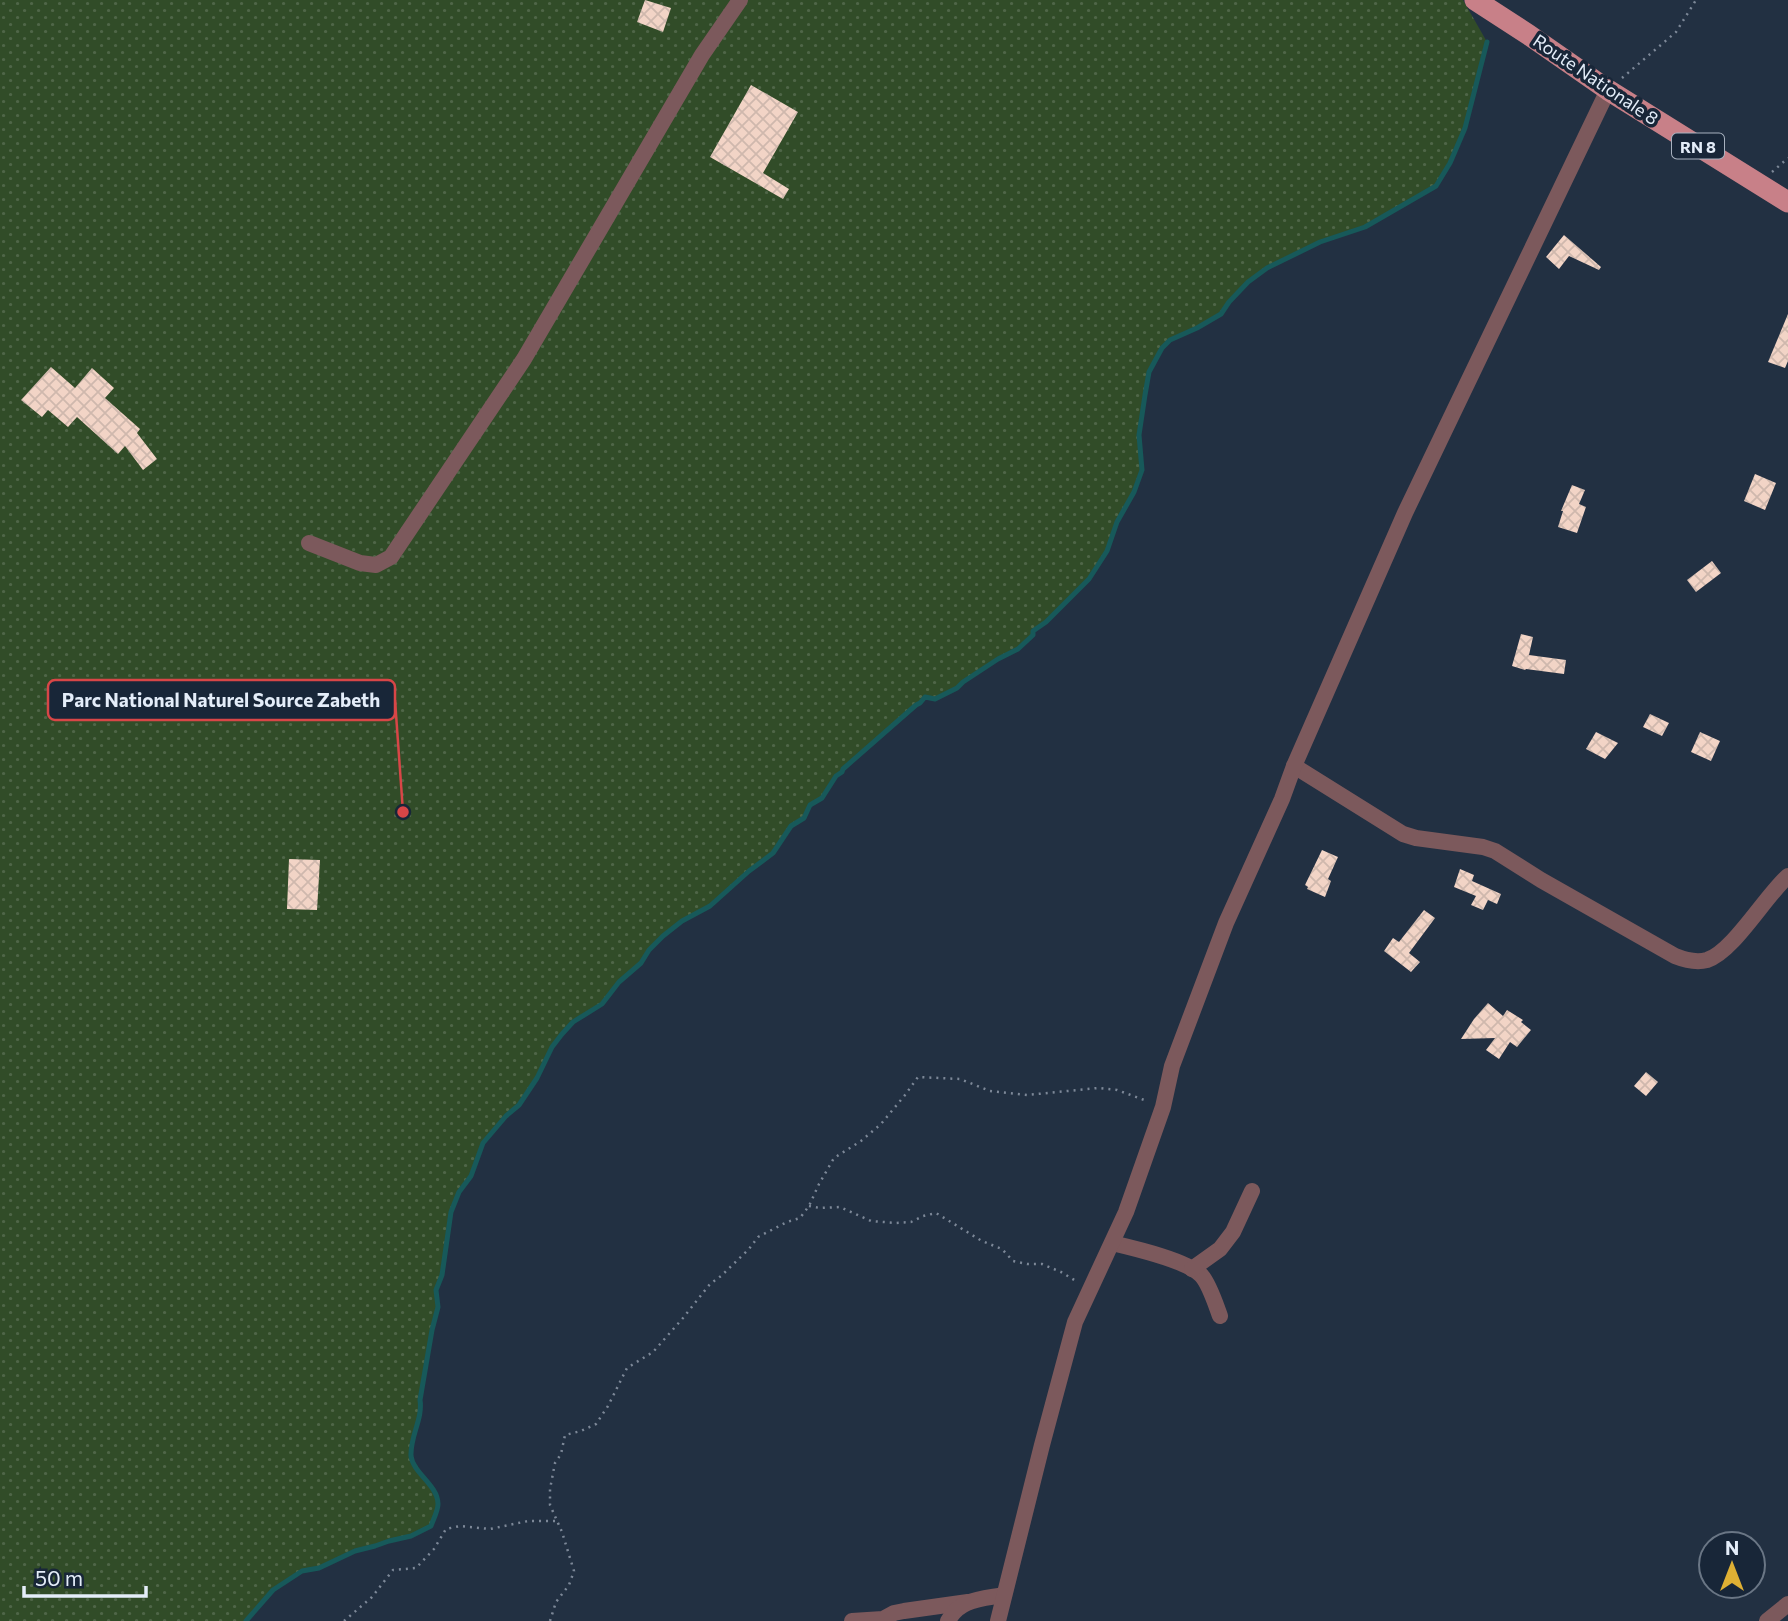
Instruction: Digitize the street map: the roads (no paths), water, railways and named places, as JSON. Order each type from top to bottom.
[{"type":"main road","name":"Route Nationale 8","points":[[1475,0],[1608,90],[1788,202]]},
{"type":"street","points":[[309,543],[360,563],[376,565],[391,557],[524,359],[702,55],[740,0]]},
{"type":"street","points":[[998,1621],[1075,1322],[1126,1212],[1163,1107],[1172,1066],[1226,923],[1405,513],[1608,90]]},
{"type":"street","points":[[1294,766],[1403,834],[1495,851],[1650,943],[1686,960],[1697,962],[1710,959],[1728,946],[1788,876]]},
{"type":"street","points":[[1192,1269],[1220,1249],[1233,1232],[1252,1191]]},
{"type":"street","points":[[1112,1243],[1154,1254],[1203,1276],[1220,1316]]},
{"type":"street","points":[[852,1621],[883,1619],[904,1611],[1003,1595]]},
{"type":"street","points":[[948,1621],[957,1607],[968,1602]]},
{"type":"street","points":[[1768,1621],[1788,1604]]},
{"type":"waterway","points":[[246,1621],[273,1590],[302,1571],[319,1568],[355,1551],[411,1536],[431,1526],[438,1507],[437,1497],[416,1468],[411,1449],[420,1414],[420,1400],[438,1307],[436,1290],[442,1275],[451,1212],[459,1192],[471,1176],[483,1143],[519,1105],[562,1034],[573,1022],[602,1004],[663,936],[682,921],[710,906],[773,853],[791,826],[804,818],[810,805],[822,798],[836,776],[925,697],[935,699],[957,688],[998,659],[1018,649],[1033,635],[1033,631],[1046,622],[1089,579],[1107,551],[1117,522],[1134,492],[1142,470],[1139,435],[1145,395],[1149,372],[1162,348],[1170,340],[1221,314],[1248,282],[1267,268],[1320,242],[1365,227],[1436,186],[1450,163],[1465,128],[1487,42]]},
{"type":"place","name":"Parc National Naturel Source Zabeth","points":[[403,812]]}]
